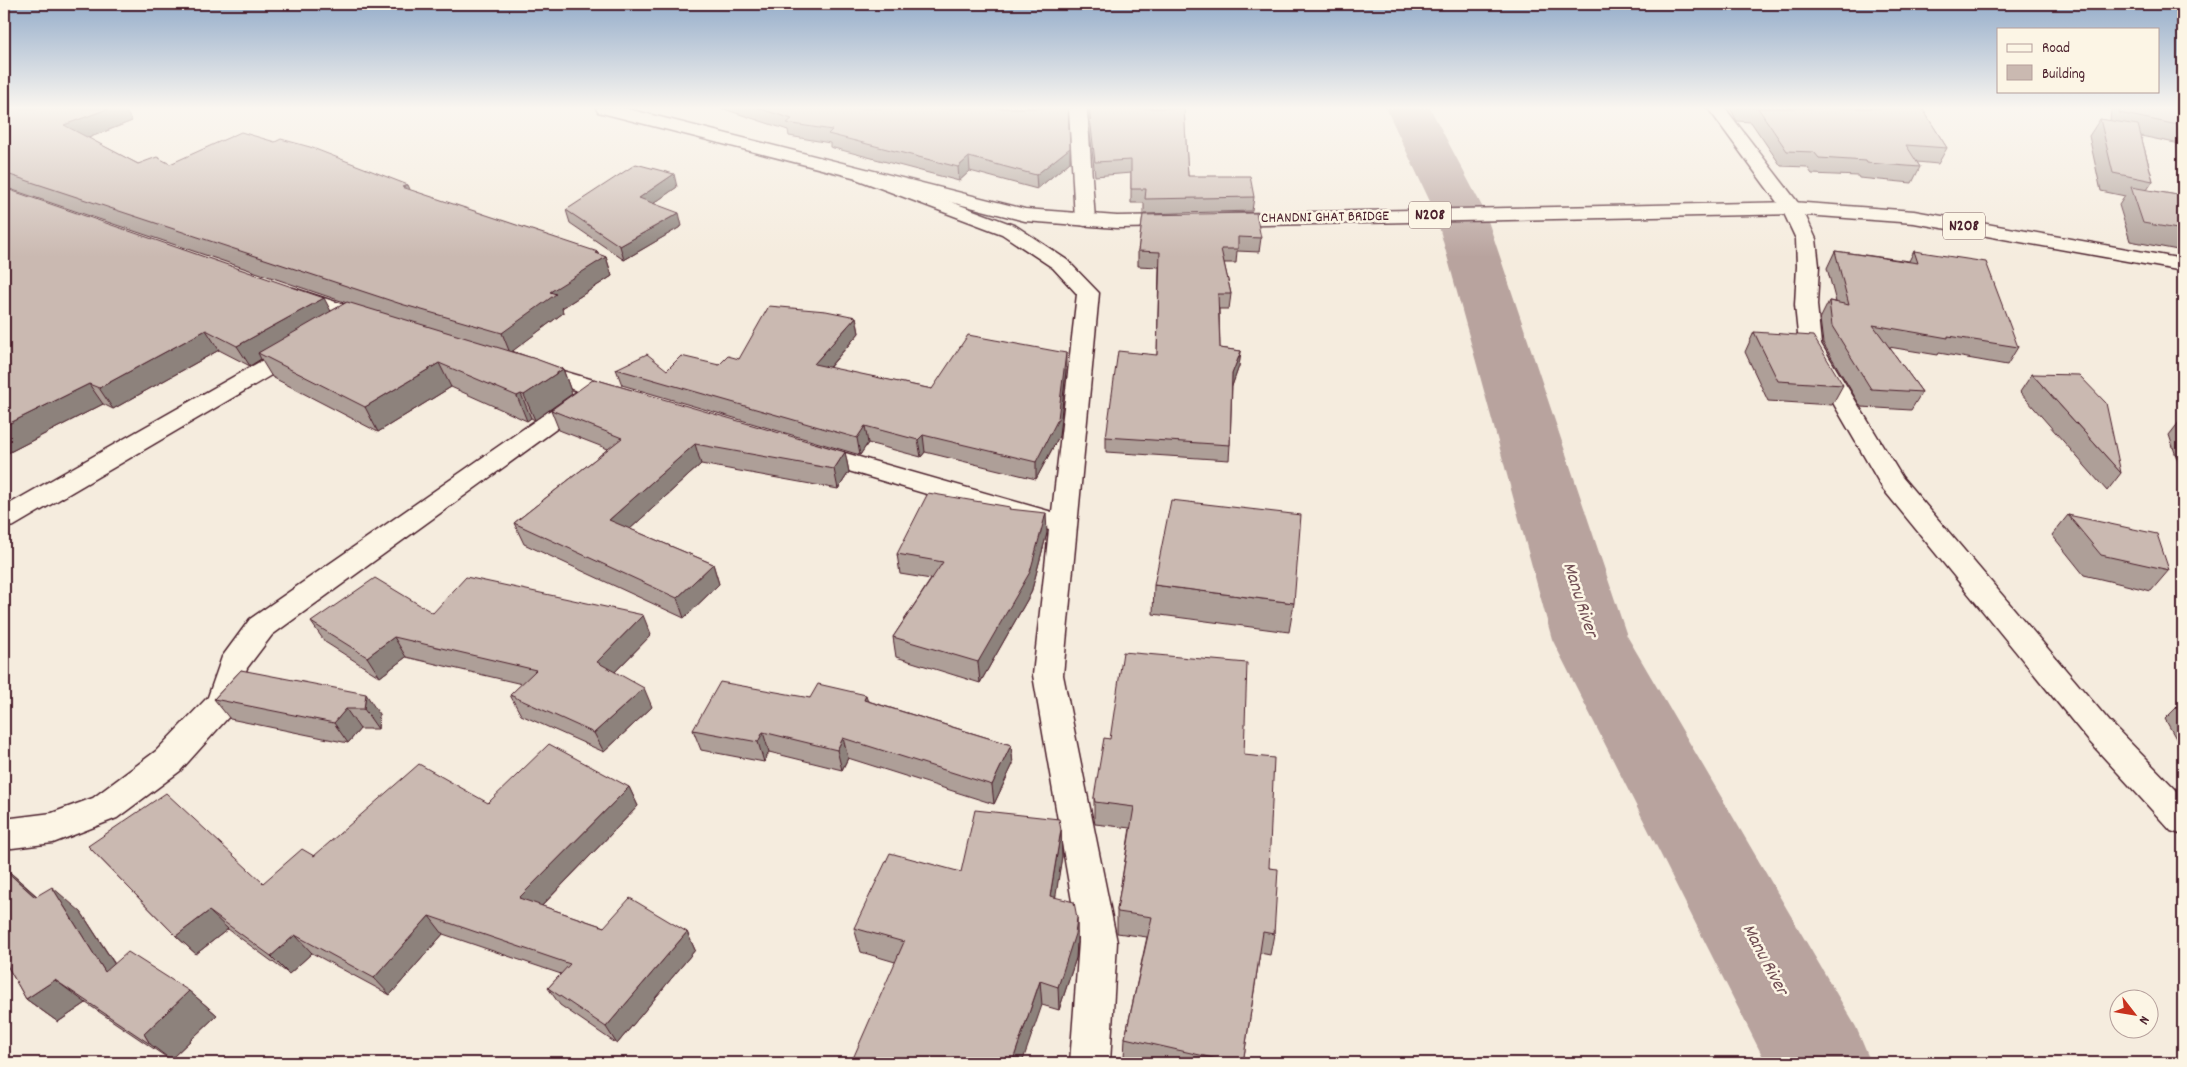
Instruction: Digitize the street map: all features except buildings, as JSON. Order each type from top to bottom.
[{"type":"main road","name":"N208","points":[[802,158],[1025,215],[1085,220]]},
{"type":"main road","points":[[1081,158],[1085,220]]},
{"type":"main road","points":[[1754,158],[1792,208],[1806,239],[1808,266],[1806,305],[1810,344],[1892,483],[2099,731],[2183,820]]},
{"type":"main road","points":[[850,170],[1009,230],[1060,264],[1088,293],[1048,675],[1098,942],[1090,1063]]},
{"type":"main road","name":"N208","points":[[1792,208],[1914,217],[2183,265]]},
{"type":"main road","name":"CHANDNI GHAT BRIDGE","points":[[1085,220],[1117,222],[1792,208]]},
{"type":"main road","points":[[272,287],[393,328]]},
{"type":"main road","points":[[4,519],[356,316]]},
{"type":"main road","points":[[514,364],[645,402]]},
{"type":"main road","points":[[4,834],[53,828],[105,808],[168,761],[222,703],[233,665],[261,627],[597,388]]},
{"type":"main road","points":[[788,444],[1065,525]]},
{"type":"waterway","name":"Manu River","points":[[1433,158],[1460,212],[1590,639],[1820,1063]]}]
